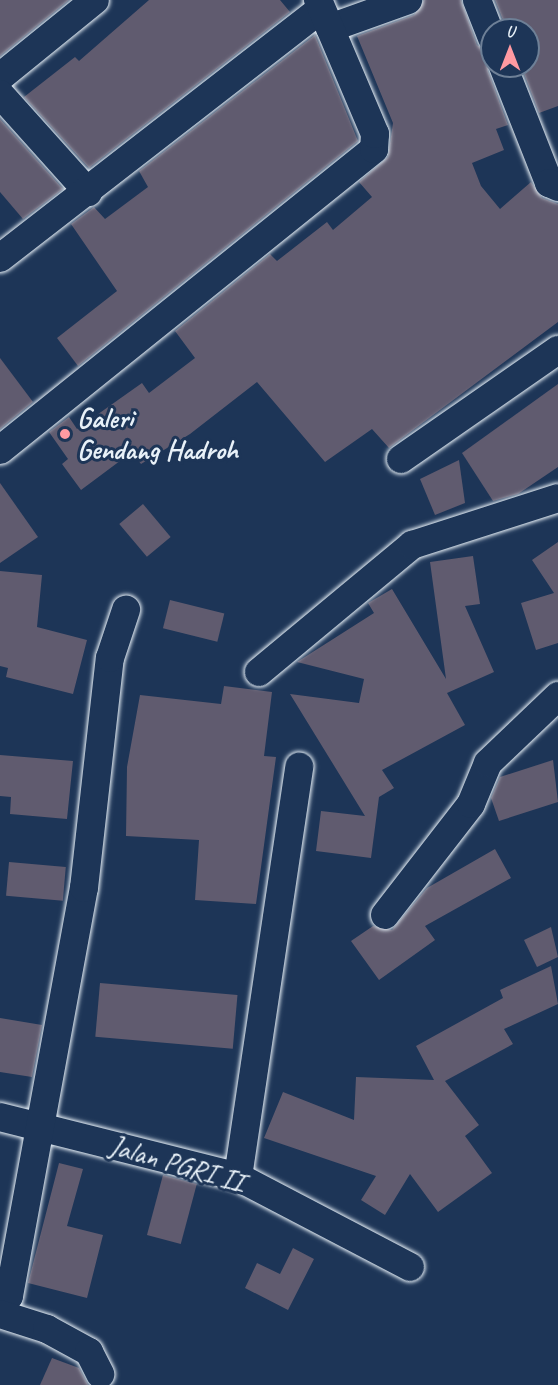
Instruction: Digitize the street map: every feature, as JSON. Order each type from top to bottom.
[{"type":"street","points":[[0,77],[95,0]]},
{"type":"street","points":[[0,258],[323,12],[408,0]]},
{"type":"street","points":[[477,0],[484,18]]},
{"type":"street","points":[[0,450],[374,149],[375,134],[323,12]]},
{"type":"street","points":[[508,78],[549,183],[558,187]]},
{"type":"street","points":[[0,94],[88,192]]},
{"type":"street","points":[[401,459],[558,350]]},
{"type":"street","points":[[259,672],[412,545],[558,498]]},
{"type":"street","points":[[0,1307],[9,1296],[84,888],[110,658],[126,610]]},
{"type":"street","points":[[385,915],[471,804],[488,763],[558,696]]},
{"type":"street","points":[[238,1177],[299,767]]},
{"type":"street","name":"Jalan PGRI II","points":[[0,1118],[40,1126],[238,1177],[410,1267]]},
{"type":"street","points":[[0,1314],[47,1329],[89,1352],[100,1374]]},
{"type":"building","points":[[0,0],[69,0],[0,56]]},
{"type":"building","points":[[149,0],[280,0],[290,12],[89,168],[24,97],[75,57],[79,61]]},
{"type":"building","points":[[424,0],[461,0],[477,45],[480,47],[480,78],[491,78],[508,125],[496,129],[504,150],[472,163],[481,186],[500,209],[531,182],[542,198],[558,204],[558,322],[389,448],[372,429],[325,462],[257,382],[190,434],[141,464],[132,452],[81,490],[62,464],[68,459],[49,432],[69,417],[77,429],[142,383],[149,393],[195,358],[175,331],[270,254],[277,261],[327,222],[333,230],[372,197],[359,182],[388,157],[393,123],[357,36],[414,15]]},
{"type":"building","points":[[495,0],[558,0],[558,106],[539,113],[526,78],[540,78],[540,18],[502,18]]},
{"type":"building","points":[[315,35],[358,141],[78,366],[57,338],[117,291],[71,224],[94,207],[105,219],[148,187],[139,171]]},
{"type":"building","points":[[0,119],[63,189],[23,219],[0,192]]},
{"type":"building","points":[[0,358],[33,402],[0,429]]},
{"type":"building","points":[[558,384],[558,467],[518,494],[493,501],[462,453]]},
{"type":"building","points":[[459,460],[465,503],[435,515],[420,479]]},
{"type":"building","points":[[0,483],[38,537],[0,563]]},
{"type":"building","points":[[143,504],[171,537],[147,557],[119,524]]},
{"type":"building","points":[[558,542],[558,643],[536,650],[521,603],[554,593],[532,560]]},
{"type":"building","points":[[473,556],[480,604],[465,606],[494,672],[447,693],[465,725],[382,770],[394,788],[379,797],[371,858],[316,851],[321,811],[365,816],[290,694],[359,703],[364,679],[297,662],[374,613],[368,603],[392,589],[446,679],[430,562]]},
{"type":"building","points":[[0,571],[42,575],[37,627],[87,640],[73,694],[6,677],[8,668],[0,666]]},
{"type":"building","points":[[170,600],[224,614],[217,642],[163,628]]},
{"type":"building","points":[[224,686],[272,692],[264,756],[276,757],[256,904],[195,900],[199,840],[126,836],[127,767],[140,695],[221,704]]},
{"type":"building","points":[[0,755],[73,761],[67,819],[10,814],[11,797],[0,796]]},
{"type":"building","points":[[553,760],[558,802],[499,821],[491,798],[500,777]]},
{"type":"building","points":[[495,849],[511,878],[425,926],[435,940],[379,980],[351,941],[373,926],[392,930],[427,888]]},
{"type":"building","points":[[9,862],[66,867],[63,901],[6,896]]},
{"type":"building","points":[[551,927],[558,957],[537,967],[524,940]]},
{"type":"building","points":[[551,966],[558,1004],[504,1029],[513,1044],[445,1081],[479,1125],[465,1136],[492,1173],[438,1212],[410,1174],[385,1215],[361,1200],[376,1176],[264,1138],[283,1092],[354,1120],[356,1077],[434,1080],[416,1046],[503,998],[500,990]]},
{"type":"building","points":[[100,983],[237,995],[233,1049],[95,1037]]},
{"type":"building","points":[[0,1018],[42,1025],[32,1077],[0,1072]]},
{"type":"building","points":[[59,1163],[83,1169],[67,1226],[103,1235],[87,1298],[28,1283]]},
{"type":"building","points":[[163,1175],[197,1184],[181,1244],[147,1235]]},
{"type":"building","points":[[293,1248],[314,1259],[288,1310],[245,1288],[257,1263],[280,1274]]},
{"type":"building","points":[[52,1358],[79,1368],[88,1385],[40,1385]]},
{"type":"place","name":"Galeri Gendang Hadroh","points":[[65,434]]}]
